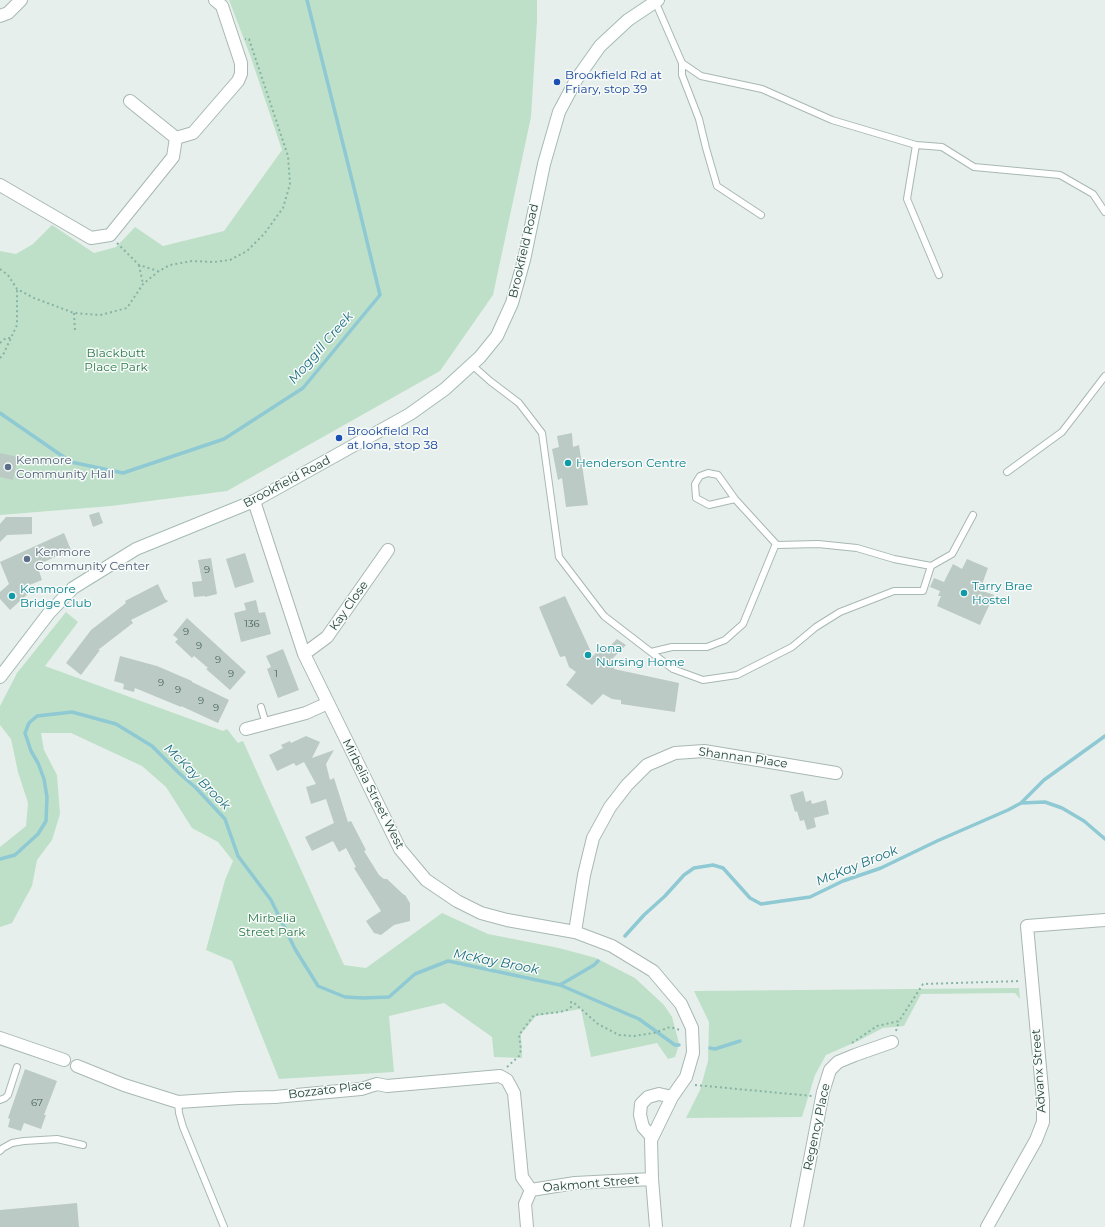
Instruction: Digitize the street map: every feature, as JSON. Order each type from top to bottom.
[{"type":"street","points":[[0,16],[8,13],[21,0]]},
{"type":"street","points":[[176,138],[193,133],[238,81],[241,74],[240,63],[234,40],[222,6],[215,0]]},
{"type":"street","name":"Brookfield Road","points":[[0,677],[49,613],[73,588],[136,549],[254,501],[410,414],[445,390],[480,357],[497,336],[512,302],[524,260],[544,164],[559,112],[576,80],[600,46],[628,20],[656,1]]},
{"type":"street","points":[[130,101],[176,138]]},
{"type":"street","points":[[0,185],[91,238],[110,235],[173,157],[176,138]]},
{"type":"street","name":"Mirbelia Street West","points":[[254,501],[304,654],[400,849],[426,880],[457,902],[480,913],[508,920],[575,932],[612,946],[653,971],[681,1004],[692,1028],[693,1053],[686,1077],[672,1097],[651,1140],[652,1179],[656,1227]]},
{"type":"street","name":"Kay Close","points":[[304,654],[327,637],[388,550]]},
{"type":"street","points":[[246,730],[306,713],[328,703]]},
{"type":"street","name":"Shannan Place","points":[[575,932],[584,875],[593,838],[610,807],[627,785],[647,765],[675,753],[704,751],[836,773]]},
{"type":"street","name":"Advanx Street","points":[[987,1227],[1036,1140],[1043,1122],[1043,1100],[1027,926],[1105,920]]},
{"type":"street","points":[[0,1038],[64,1060]]},
{"type":"street","name":"Regency Place","points":[[798,1227],[823,1092],[830,1070],[838,1062],[892,1042]]},
{"type":"street","name":"Bozzato Place","points":[[77,1066],[124,1085],[178,1102],[275,1097],[361,1089],[377,1084],[387,1086],[500,1076]]},
{"type":"street","points":[[500,1076],[507,1080],[514,1093],[522,1177],[531,1190],[525,1204],[527,1227]]},
{"type":"street","points":[[652,1137],[643,1127],[640,1115],[641,1104],[648,1097],[659,1094],[672,1097]]},
{"type":"street","name":"Oakmont Street","points":[[531,1190],[575,1184],[652,1179]]},
{"type":"lane","points":[[656,1],[682,63],[682,74],[699,119],[717,186],[761,215]]},
{"type":"lane","points":[[682,63],[701,76],[762,89],[832,120],[916,145],[942,147],[974,167],[1060,175],[1093,194],[1105,212]]},
{"type":"lane","points":[[916,145],[907,199],[939,275]]},
{"type":"lane","points":[[472,365],[490,381],[519,402],[542,433],[559,558],[604,616],[673,669],[703,680],[737,675],[792,647],[816,627],[840,612],[894,590],[923,591],[931,566]]},
{"type":"lane","points":[[1007,472],[1062,432],[1105,376]]},
{"type":"lane","points":[[735,499],[709,505],[696,498],[695,484],[700,476],[708,473],[718,475],[735,499],[777,545],[818,544],[857,548],[894,560],[931,566],[952,554],[973,515]]},
{"type":"lane","points":[[650,652],[672,647],[707,647],[725,640],[743,624],[775,546],[777,545]]},
{"type":"lane","points":[[261,707],[266,724]]},
{"type":"lane","points":[[0,1100],[8,1095],[16,1067]]},
{"type":"lane","points":[[178,1102],[179,1114],[183,1127],[224,1227]]},
{"type":"lane","points":[[0,1151],[12,1143],[57,1139],[83,1146]]},
{"type":"path","points":[[0,269],[8,275],[17,289],[34,298],[74,313],[100,315],[127,308],[143,284],[159,271],[170,266],[192,261],[214,262],[230,260],[247,251],[264,234],[283,208],[290,184],[288,156],[249,39],[234,40]]},
{"type":"path","points":[[110,235],[139,265],[159,271]]},
{"type":"path","points":[[139,265],[143,284]]},
{"type":"path","points":[[0,358],[3,355],[16,325],[17,289]]},
{"type":"path","points":[[74,313],[75,331]]},
{"type":"path","points":[[0,343],[6,338],[11,338]]},
{"type":"path","points":[[850,1044],[877,1026],[899,1021],[923,984],[1023,981]]},
{"type":"path","points":[[500,1076],[519,1056],[521,1050],[519,1035],[534,1016],[567,1010],[571,1007],[571,1002],[573,1002],[598,1024],[619,1035],[634,1036],[654,1033],[670,1027],[680,1030]]},
{"type":"path","points":[[699,1086],[813,1096]]},
{"type":"green space","name":"Blackbutt Place Park","points":[[229,0],[537,0],[531,117],[493,295],[440,371],[227,491],[111,506],[0,515],[0,251],[16,254],[33,244],[52,225],[94,253],[116,247],[135,227],[163,246],[224,231],[282,150],[250,55]]},
{"type":"green space","name":"Mirbelia Street Park","points":[[66,612],[78,622],[45,666],[223,731],[227,729],[238,743],[243,741],[344,965],[366,968],[442,913],[488,934],[559,948],[596,958],[635,978],[664,1005],[672,1017],[679,1045],[675,1057],[668,1059],[657,1043],[591,1057],[581,1009],[536,1016],[521,1034],[522,1058],[494,1057],[492,1037],[444,1003],[389,1016],[394,1072],[279,1079],[232,961],[206,950],[225,880],[233,861],[218,842],[192,828],[166,787],[142,766],[71,733],[41,733],[44,750],[57,775],[60,814],[52,840],[37,860],[32,886],[12,923],[0,927],[0,847],[26,826],[28,803],[18,772],[11,739],[0,725],[0,706],[17,673]]},
{"type":"green space","points":[[1019,988],[1020,999],[1015,993],[921,994],[904,1026],[883,1028],[826,1055],[815,1075],[802,1117],[686,1118],[700,1090],[708,1061],[709,1022],[694,991]]},
{"type":"building","name":"Henderson Centre","points":[[572,433],[573,447],[579,445],[588,505],[566,507],[562,478],[558,480],[552,449],[559,447],[557,436]]},
{"type":"building","name":"Kenmore Community Hall","points":[[0,453],[18,457],[13,480],[0,477]]},
{"type":"building","points":[[99,512],[103,523],[93,527],[89,515]]},
{"type":"building","points":[[6,517],[32,517],[32,534],[7,535],[0,542],[0,524]]},
{"type":"building","points":[[64,533],[71,550],[37,565],[42,580],[22,588],[28,594],[10,610],[0,599],[0,592],[9,584],[0,562]]},
{"type":"building","points":[[245,553],[254,582],[235,588],[226,559]]},
{"type":"building","points":[[211,558],[217,594],[205,597],[194,597],[192,582],[202,581],[198,560]]},
{"type":"building","name":"Tarry Brae Hostel","points":[[967,559],[988,568],[980,590],[994,595],[980,625],[937,606],[941,596],[938,596],[940,591],[930,587],[934,578],[944,582],[953,564],[962,569]]},
{"type":"building","points":[[158,584],[165,599],[168,601],[167,602],[131,620],[133,623],[98,650],[100,650],[81,675],[66,663],[91,630],[126,603],[125,601]]},
{"type":"building","name":"Iona Nursing Home","points":[[565,596],[593,656],[603,646],[609,647],[617,639],[626,645],[613,658],[616,662],[614,669],[679,683],[675,712],[621,704],[621,700],[612,699],[603,694],[592,705],[566,685],[576,672],[569,667],[565,656],[560,657],[539,607]]},
{"type":"building","points":[[256,600],[259,613],[265,612],[271,634],[241,642],[234,613],[246,610],[244,603]]},
{"type":"building","points":[[187,618],[246,672],[230,690],[206,669],[208,668],[194,656],[192,658],[175,642],[178,639],[173,635]]},
{"type":"building","points":[[283,649],[299,690],[278,698],[267,669],[271,667],[266,656]]},
{"type":"building","points":[[120,656],[157,666],[192,681],[229,700],[218,723],[181,706],[135,688],[134,692],[123,689],[124,684],[114,681]]},
{"type":"building","points":[[306,736],[320,742],[312,758],[334,750],[326,764],[330,780],[334,778],[348,822],[351,821],[366,850],[364,851],[379,875],[384,879],[387,879],[405,895],[410,903],[410,921],[394,925],[381,935],[374,933],[366,921],[381,911],[354,868],[356,867],[346,848],[339,852],[333,841],[312,851],[305,837],[334,823],[326,799],[311,804],[306,787],[316,784],[304,762],[296,766],[294,763],[277,771],[269,755],[283,748],[281,745],[290,741],[291,743]]},
{"type":"building","points":[[803,791],[806,802],[811,800],[812,804],[826,800],[829,814],[814,818],[816,827],[807,830],[804,820],[800,821],[797,811],[795,812],[790,795]]},
{"type":"building","points":[[25,1069],[57,1081],[44,1115],[46,1115],[41,1129],[24,1123],[21,1131],[8,1127],[10,1119],[8,1118]]},
{"type":"building","points":[[77,1203],[79,1227],[0,1227],[0,1210]]},
{"type":"waterway","name":"Moggill Creek","points":[[0,413],[71,462],[123,473],[224,439],[303,388],[380,295],[307,0]]},
{"type":"waterway","name":"McKay Brook","points":[[0,859],[15,855],[38,834],[46,821],[47,797],[44,779],[38,763],[31,751],[25,733],[29,723],[37,716],[72,712],[116,724],[152,746],[196,788],[225,819],[238,856],[271,900],[295,949],[318,986],[345,997],[389,997],[415,974],[448,961],[560,985],[639,1019],[675,1045],[679,1045]]},
{"type":"waterway","name":"McKay Brook","points":[[625,936],[684,875],[694,868],[713,865],[723,868],[750,898],[761,904],[810,897],[843,881],[881,868],[1021,803],[1044,780],[1105,736]]},
{"type":"waterway","points":[[1021,803],[1045,802],[1062,808],[1084,821],[1105,839]]},
{"type":"waterway","name":"McKay Brook","points":[[560,985],[594,965],[598,961]]},
{"type":"waterway","points":[[710,1048],[715,1049],[740,1041]]},
{"type":"place","name":"Brookfield Rd at Friary, stop 39","points":[[557,82]]},
{"type":"place","name":"Brookfield Rd at Iona, stop 38","points":[[339,438]]},
{"type":"place","name":"Henderson Centre","points":[[568,463]]},
{"type":"place","name":"Kenmore Community Hall","points":[[8,467]]},
{"type":"place","name":"Kenmore Community Center","points":[[27,559]]},
{"type":"place","name":"Tarry Brae Hostel","points":[[964,593]]},
{"type":"place","name":"Kenmore Bridge Club","points":[[12,596]]},
{"type":"place","name":"Iona Nursing Home","points":[[588,655]]}]
